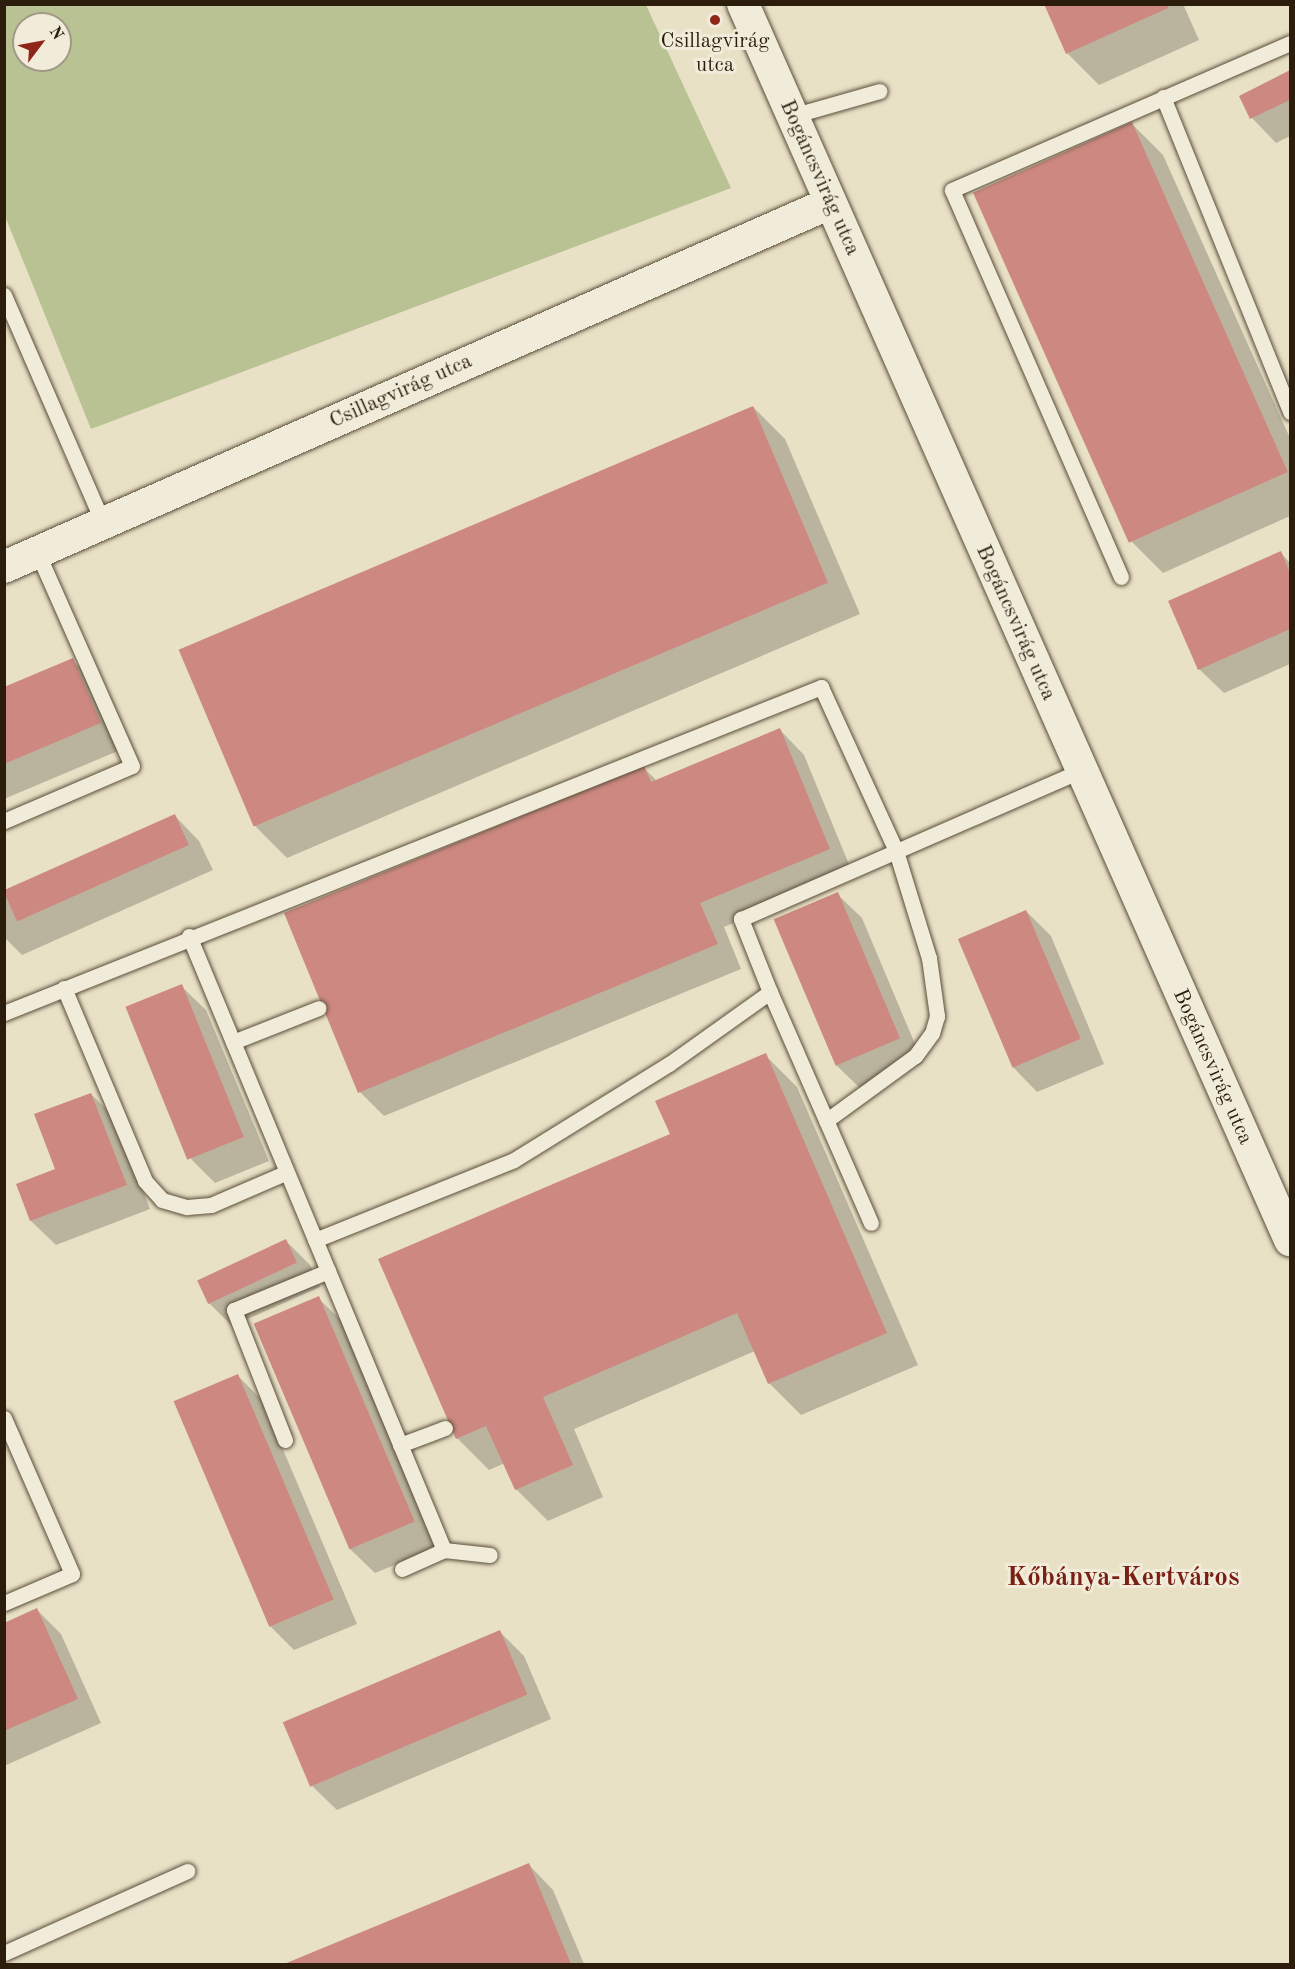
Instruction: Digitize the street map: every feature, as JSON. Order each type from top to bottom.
[{"type":"street","name":"Bogáncsvirág utca","points":[[743,4],[1079,771],[1290,1240]]},
{"type":"street","name":"Csillagvirág utca","points":[[4,567],[830,203]]},
{"type":"lane","points":[[1121,577],[952,190],[1290,42]]},
{"type":"lane","points":[[792,117],[880,91]]},
{"type":"lane","points":[[1163,97],[1290,412]]},
{"type":"lane","points":[[4,295],[103,523]]},
{"type":"lane","points":[[4,820],[132,766],[37,552]]},
{"type":"lane","points":[[4,1013],[189,936],[821,687],[896,851],[929,958],[937,1016],[932,1033],[915,1056],[826,1121]]},
{"type":"lane","points":[[871,1223],[770,992],[741,919],[1079,771]]},
{"type":"lane","points":[[189,936],[285,1173],[444,1550]]},
{"type":"lane","points":[[64,988],[144,1181],[162,1200],[187,1207],[211,1205],[285,1173]]},
{"type":"lane","points":[[315,1240],[514,1160],[669,1064],[770,992]]},
{"type":"lane","points":[[233,1042],[319,1008]]},
{"type":"lane","points":[[285,1440],[234,1310],[328,1271]]},
{"type":"lane","points":[[4,1418],[72,1574],[4,1603]]},
{"type":"lane","points":[[400,1445],[445,1428]]},
{"type":"lane","points":[[402,1569],[444,1550],[490,1555]]},
{"type":"lane","points":[[4,1953],[187,1871]]},
{"type":"green space","points":[[4,5],[646,5],[731,188],[91,429],[5,216]]},
{"type":"building","points":[[1044,4],[1167,4],[1168,8],[1066,54]]},
{"type":"building","points":[[1290,70],[1290,100],[1250,119],[1239,96]]},
{"type":"building","points":[[1132,122],[1288,472],[1129,543],[973,193]]},
{"type":"building","points":[[753,406],[828,583],[254,827],[179,650]]},
{"type":"building","points":[[1281,551],[1290,573],[1290,629],[1198,670],[1168,601]]},
{"type":"building","points":[[73,658],[101,723],[4,764],[4,687]]},
{"type":"building","points":[[780,728],[830,849],[700,903],[718,944],[358,1093],[284,913],[644,766],[651,782]]},
{"type":"building","points":[[175,814],[189,845],[17,922],[4,890]]},
{"type":"building","points":[[838,892],[900,1038],[836,1066],[774,919]]},
{"type":"building","points":[[1026,910],[1081,1039],[1013,1068],[958,939]]},
{"type":"building","points":[[182,984],[244,1137],[187,1160],[125,1007]]},
{"type":"building","points":[[766,1053],[887,1333],[768,1384],[737,1313],[543,1397],[573,1465],[515,1490],[486,1426],[456,1439],[378,1259],[670,1134],[655,1101]]},
{"type":"building","points":[[91,1093],[127,1185],[30,1221],[16,1184],[55,1169],[34,1114]]},
{"type":"building","points":[[286,1239],[297,1263],[208,1304],[197,1280]]},
{"type":"building","points":[[319,1296],[415,1522],[349,1549],[254,1324]]},
{"type":"building","points":[[238,1374],[334,1600],[269,1627],[174,1401]]},
{"type":"building","points":[[37,1608],[78,1699],[4,1731],[4,1623]]},
{"type":"building","points":[[500,1630],[527,1694],[310,1787],[283,1722]]},
{"type":"building","points":[[529,1863],[571,1964],[284,1964]]},
{"type":"place","name":"Csillagvirág utca","points":[[715,20]]},
{"type":"district","name":"Kőbánya-Kertváros","points":[[1123,1578]]}]
